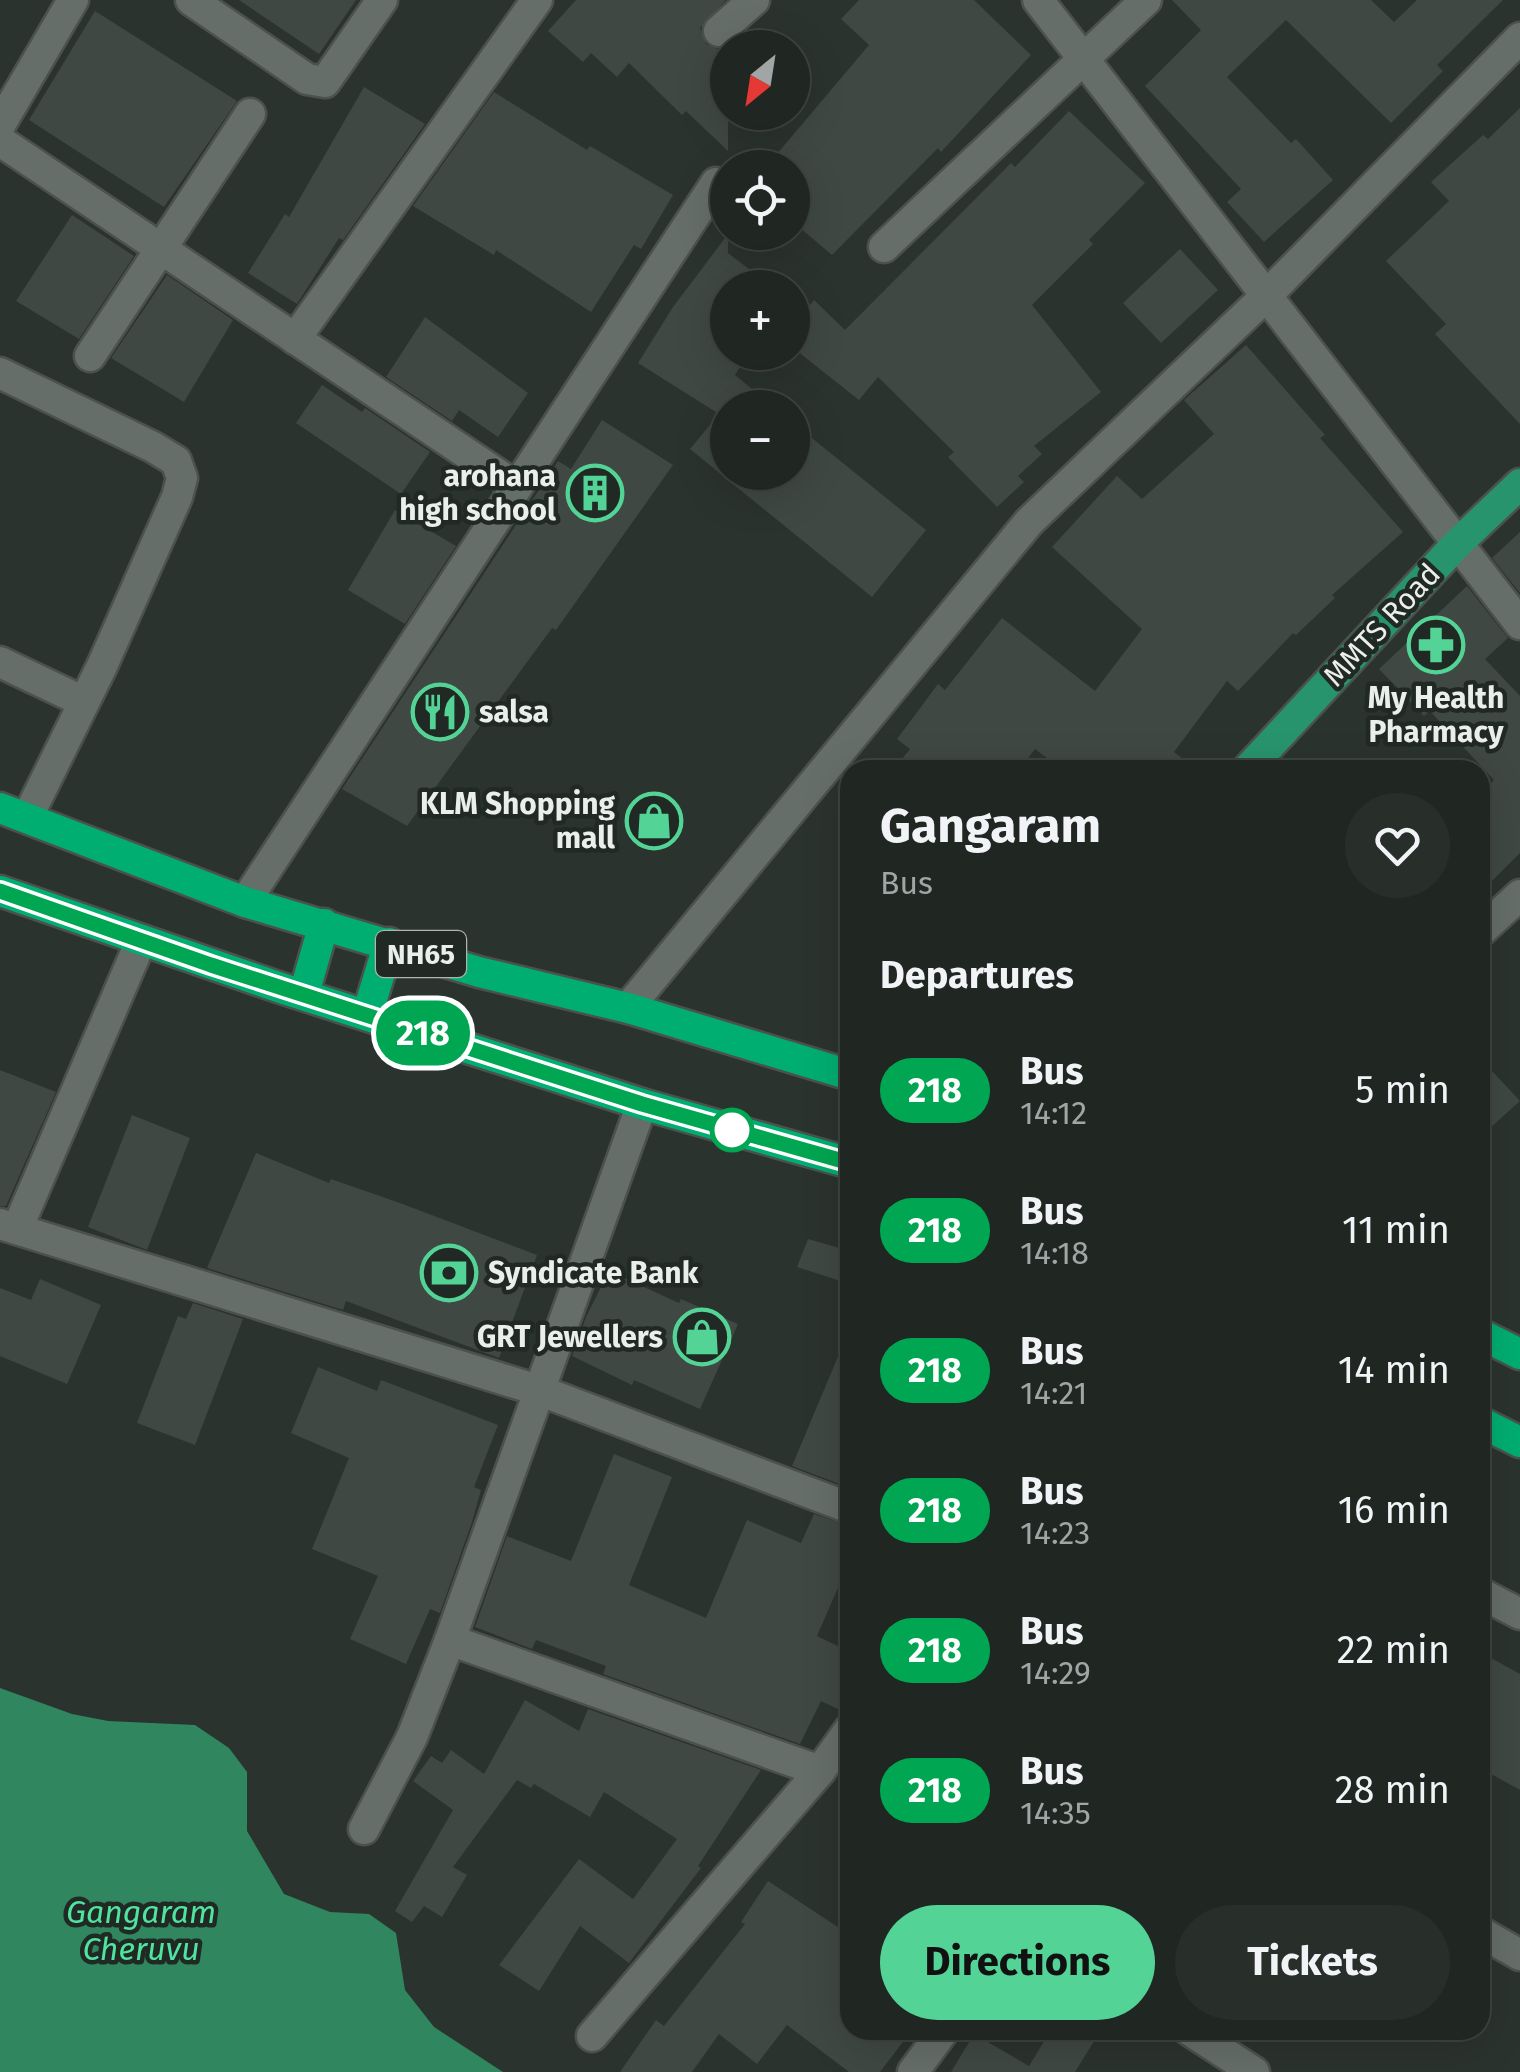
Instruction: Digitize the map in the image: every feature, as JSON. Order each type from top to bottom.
[{"type":"highway","name":"NH65","points":[[13,813],[245,902],[479,972],[628,1008],[840,1072]]},
{"type":"highway","name":"NH65","points":[[0,891],[141,942],[642,1104],[840,1161]]},
{"type":"highway","points":[[304,994],[324,924]]},
{"type":"highway","points":[[368,1015],[388,944]]},
{"type":"highway","points":[[1490,1339],[1520,1354]]},
{"type":"highway","points":[[1490,1427],[1520,1442]]},
{"type":"main road","name":"MMTS Road","points":[[1255,760],[1456,545],[1520,484]]},
{"type":"street","points":[[0,124],[72,0]]},
{"type":"street","points":[[192,0],[308,79],[325,82],[382,0]]},
{"type":"street","points":[[295,339],[538,0]]},
{"type":"street","points":[[720,30],[754,0]]},
{"type":"street","points":[[1038,0],[1520,624]]},
{"type":"street","points":[[884,247],[1146,0]]},
{"type":"street","points":[[628,1008],[1029,522],[1268,294],[1520,38]]},
{"type":"street","points":[[90,356],[250,114]]},
{"type":"street","points":[[0,141],[517,488]]},
{"type":"street","points":[[245,902],[710,192]]},
{"type":"street","points":[[0,373],[153,447],[176,461],[182,478],[168,520],[84,702],[13,813]]},
{"type":"street","points":[[0,662],[84,702]]},
{"type":"street","points":[[1490,923],[1520,895]]},
{"type":"street","points":[[141,942],[9,1226],[541,1391],[840,1504]]},
{"type":"street","points":[[364,1829],[412,1736],[450,1640],[642,1104]]},
{"type":"street","points":[[1490,1598],[1520,1614]]},
{"type":"street","points":[[450,1640],[820,1771]]},
{"type":"street","points":[[592,2036],[840,1743]]},
{"type":"street","points":[[1490,1938],[1520,1955]]},
{"type":"street","points":[[913,2072],[937,2040]]},
{"type":"street","points":[[1223,2040],[1254,2072]]},
{"type":"water","name":"Gangaram Cheruvu","points":[[0,1688],[72,1714],[108,1721],[195,1725],[229,1748],[247,1772],[247,1831],[284,1894],[330,1912],[369,1914],[396,1933],[405,1990],[434,2027],[503,2072],[0,2072]]},
{"type":"building","points":[[239,0],[356,0],[319,54]]},
{"type":"building","points":[[576,0],[726,0],[700,28],[710,46],[710,130],[728,130],[728,150],[686,111],[682,115],[629,63],[617,77],[591,53],[583,62],[548,31]]},
{"type":"building","points":[[859,0],[974,0],[1031,55],[941,152],[938,148],[832,255],[810,236],[810,150],[780,150],[797,130],[810,130],[810,115],[869,45],[841,19]]},
{"type":"building","points":[[1172,0],[1371,0],[1394,22],[1417,0],[1503,0],[1437,65],[1443,71],[1391,123],[1286,20],[1227,77],[1291,143],[1296,139],[1333,180],[1264,242],[1227,202],[1241,189],[1145,86],[1201,30]]},
{"type":"building","points":[[95,11],[237,101],[164,207],[29,120]]},
{"type":"building","points":[[364,87],[425,124],[343,240],[339,238],[297,304],[248,273],[285,214],[289,217]]},
{"type":"building","points":[[494,92],[587,150],[590,146],[673,195],[641,249],[634,245],[591,312],[496,250],[494,255],[413,206]]},
{"type":"building","points":[[1520,108],[1520,424],[1435,334],[1446,324],[1386,261],[1449,201],[1431,182],[1483,135],[1488,139]]},
{"type":"building","points":[[1069,111],[1145,183],[1089,240],[1093,244],[1032,305],[1101,392],[1034,446],[1042,454],[1018,476],[1024,482],[997,507],[948,457],[954,452],[878,377],[859,400],[810,361],[810,305],[814,300],[845,330],[1011,163],[1015,167]]},
{"type":"building","points":[[72,215],[134,256],[79,339],[16,301]]},
{"type":"building","points":[[1180,249],[1218,290],[1161,343],[1123,303]]},
{"type":"building","points":[[716,250],[728,250],[750,270],[710,270],[710,370],[738,370],[735,375],[753,390],[710,390],[710,408],[638,363]]},
{"type":"building","points":[[167,275],[233,320],[184,402],[111,358]]},
{"type":"building","points":[[425,317],[528,393],[498,437],[459,410],[452,421],[386,377]]},
{"type":"building","points":[[1246,345],[1325,435],[1320,438],[1403,532],[1332,595],[1335,598],[1296,635],[1293,633],[1238,691],[1227,681],[1174,752],[1184,760],[1050,760],[1035,749],[1027,760],[901,760],[910,749],[897,739],[938,684],[945,690],[1002,618],[1095,691],[1142,629],[1052,547],[1117,476],[1142,499],[1214,434],[1184,400]]},
{"type":"building","points":[[322,385],[362,412],[365,408],[430,452],[401,494],[296,423]]},
{"type":"building","points":[[602,420],[673,465],[556,630],[552,628],[407,826],[342,789],[558,461],[571,469]]},
{"type":"building","points":[[710,425],[710,465],[690,449]]},
{"type":"building","points":[[810,437],[926,530],[872,597],[740,490],[810,490]]},
{"type":"building","points":[[395,510],[456,546],[405,624],[348,590]]},
{"type":"building","points":[[1520,532],[1520,593],[1492,558]]},
{"type":"building","points":[[1467,586],[1508,638],[1485,659],[1520,696],[1520,853],[1490,883],[1490,784],[1494,780],[1490,776],[1490,760],[1475,760],[1430,711],[1424,716],[1379,669]]},
{"type":"building","points":[[1490,1069],[1520,1101],[1490,1128]]},
{"type":"building","points":[[0,1070],[56,1092],[6,1206],[0,1206]]},
{"type":"building","points":[[132,1115],[190,1138],[147,1250],[88,1227]]},
{"type":"building","points":[[256,1153],[329,1183],[331,1179],[537,1255],[499,1358],[346,1301],[343,1310],[207,1268]]},
{"type":"building","points":[[808,1239],[840,1248],[840,1281],[797,1267]]},
{"type":"building","points":[[609,1271],[738,1324],[700,1409],[634,1380],[632,1385],[572,1356]]},
{"type":"building","points":[[40,1279],[101,1305],[67,1384],[0,1356],[0,1288],[31,1300]]},
{"type":"building","points":[[193,1303],[243,1319],[195,1445],[137,1423],[178,1316],[186,1319]]},
{"type":"building","points":[[840,1352],[840,1484],[792,1466]]},
{"type":"building","points":[[318,1367],[377,1391],[381,1380],[498,1425],[474,1487],[481,1490],[440,1613],[430,1609],[406,1664],[350,1639],[378,1576],[312,1549],[349,1458],[291,1433]]},
{"type":"building","points":[[614,1454],[672,1477],[629,1585],[706,1618],[747,1520],[801,1543],[814,1514],[840,1523],[840,1583],[817,1636],[840,1647],[840,1710],[821,1701],[800,1744],[603,1674],[606,1666],[536,1640],[532,1649],[475,1627],[507,1536],[571,1561]]},
{"type":"building","points":[[1490,1658],[1520,1674],[1520,1790],[1490,1774]]},
{"type":"building","points":[[525,1700],[579,1731],[588,1709],[761,1770],[698,1866],[701,1868],[629,1963],[580,1926],[539,1991],[499,1965],[579,1859],[633,1899],[677,1839],[604,1792],[590,1817],[534,1784],[531,1788],[517,1780],[453,1867],[467,1875],[442,1917],[424,1906],[412,1922],[395,1911],[453,1810],[413,1781],[431,1756],[442,1763],[451,1750],[484,1774]]},
{"type":"building","points":[[768,1881],[840,1928],[840,2040],[904,2040],[880,2072],[849,2072],[787,2025],[757,2064],[719,2034],[692,2072],[620,2072],[656,2020],[664,2026],[745,1924],[741,1922]]},
{"type":"building","points":[[970,2040],[984,2040],[1029,2066],[1045,2040],[1095,2040],[1075,2072],[951,2072]]},
{"type":"bus line","name":"218","points":[[0,891],[211,965],[642,1104],[840,1160]]},
{"type":"place","name":"arohana high school","points":[[595,493]]},
{"type":"place","name":"My Health Pharmacy","points":[[1436,645]]},
{"type":"place","name":"salsa","points":[[440,712]]},
{"type":"place","name":"KLM Shopping mall","points":[[654,821]]},
{"type":"place","name":"Syndicate Bank","points":[[449,1273]]},
{"type":"place","name":"GRT Jewellers","points":[[702,1337]]}]
